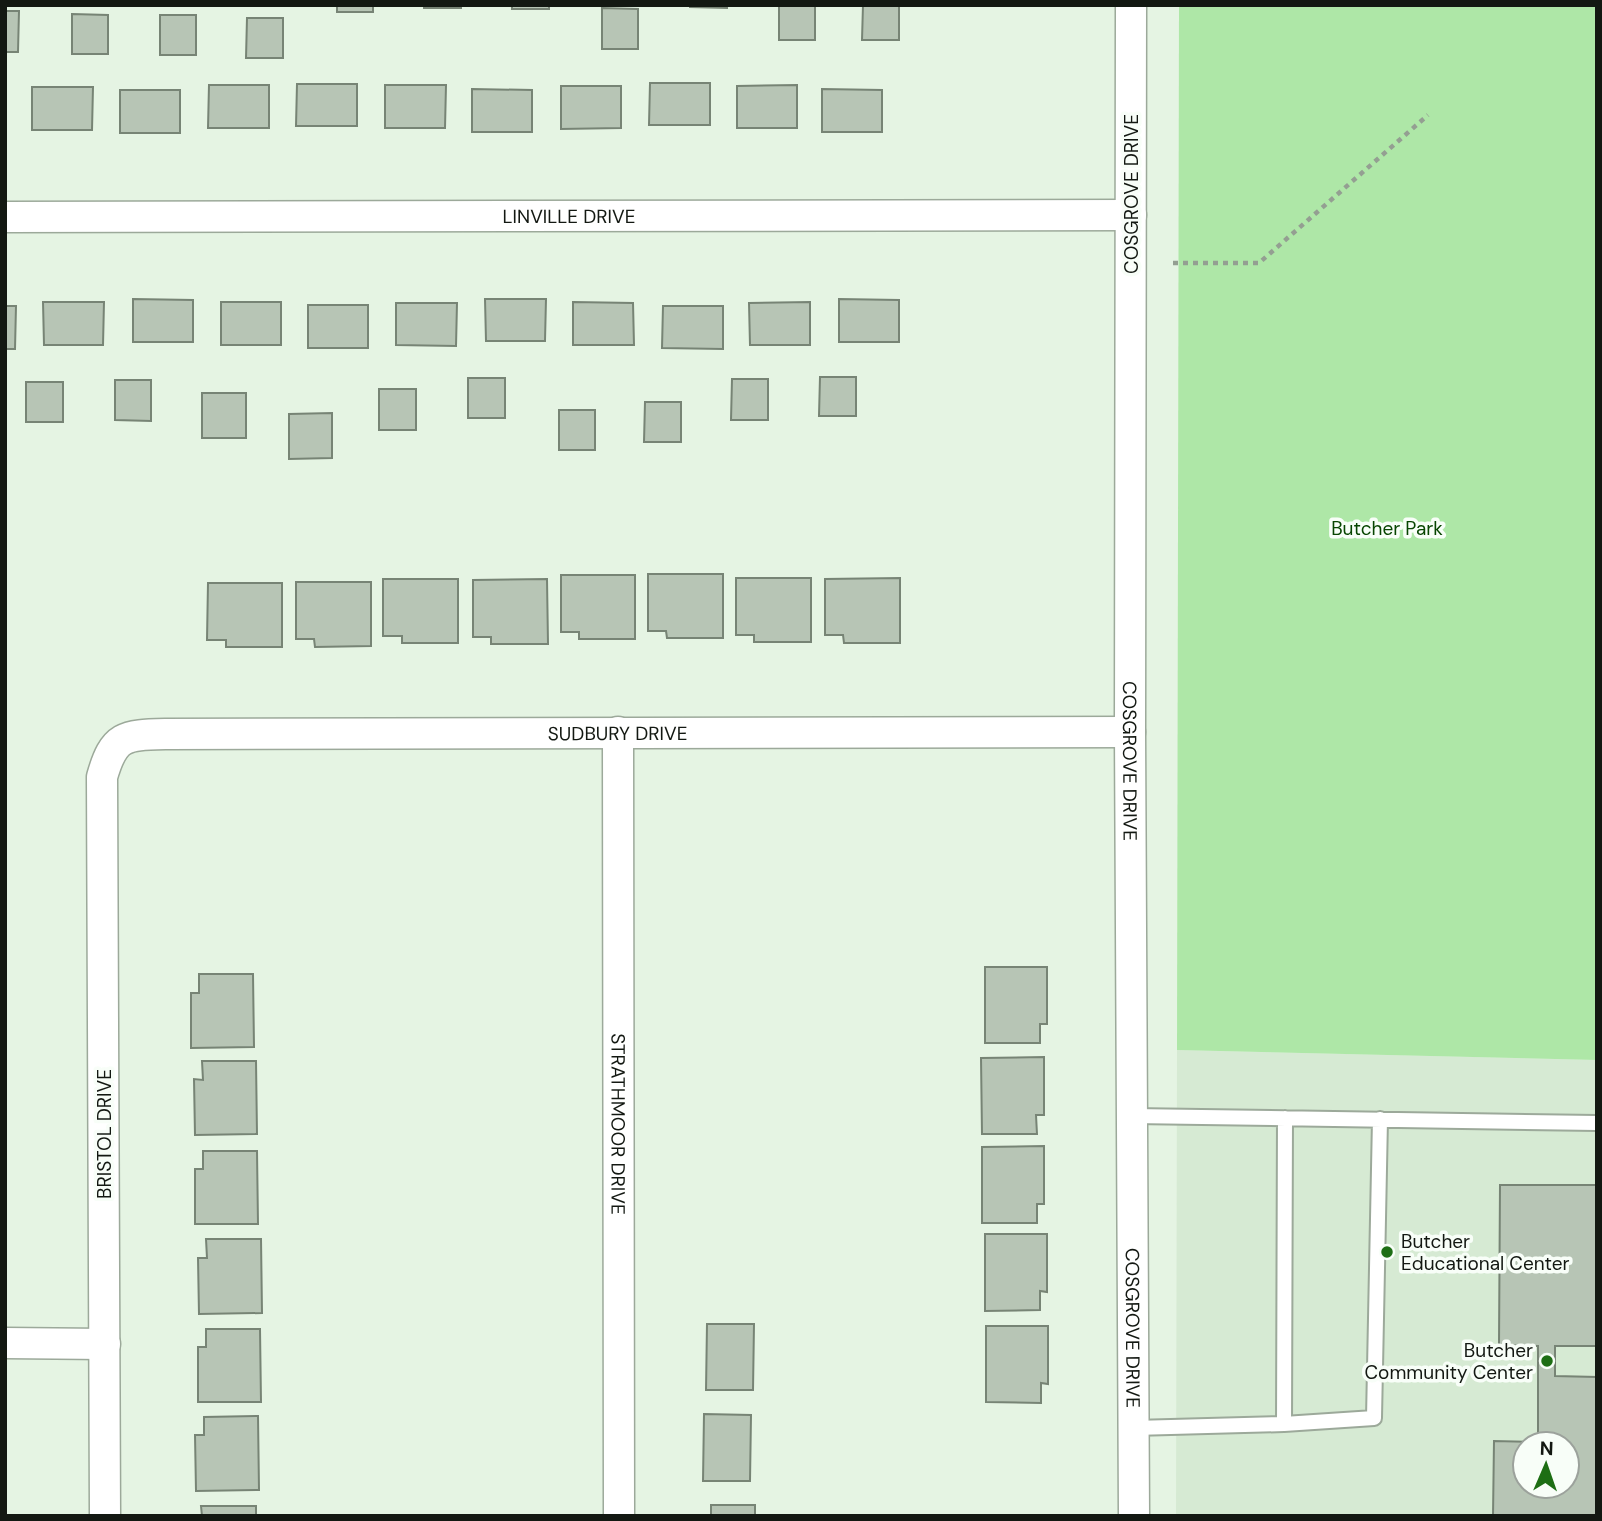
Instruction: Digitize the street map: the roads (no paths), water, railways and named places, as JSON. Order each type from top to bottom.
[{"type":"street","name":"COSGROVE DRIVE","points":[[1131,5],[1130,732],[1134,1516]]},
{"type":"street","name":"LINVILLE DRIVE","points":[[5,217],[1131,215]]},
{"type":"street","name":"STRATHMOOR DRIVE","points":[[618,732],[620,1516]]},
{"type":"street","name":"SUDBURY DRIVE","points":[[109,753],[123,738],[143,734],[1130,732]]},
{"type":"street","name":"BRISTOL DRIVE","points":[[105,1516],[102,777],[109,753]]},
{"type":"street","points":[[5,1343],[104,1344]]},
{"type":"lane","points":[[1132,1116],[1597,1123]]},
{"type":"lane","points":[[1284,1424],[1285,1118]]},
{"type":"lane","points":[[1134,1428],[1284,1424],[1374,1418],[1380,1119]]},
{"type":"place","name":"Butcher Educational Center","points":[[1387,1252]]},
{"type":"place","name":"Butcher Community Center","points":[[1547,1361]]},
{"type":"park label","name":"Butcher Park","points":[[1387,528]]}]
